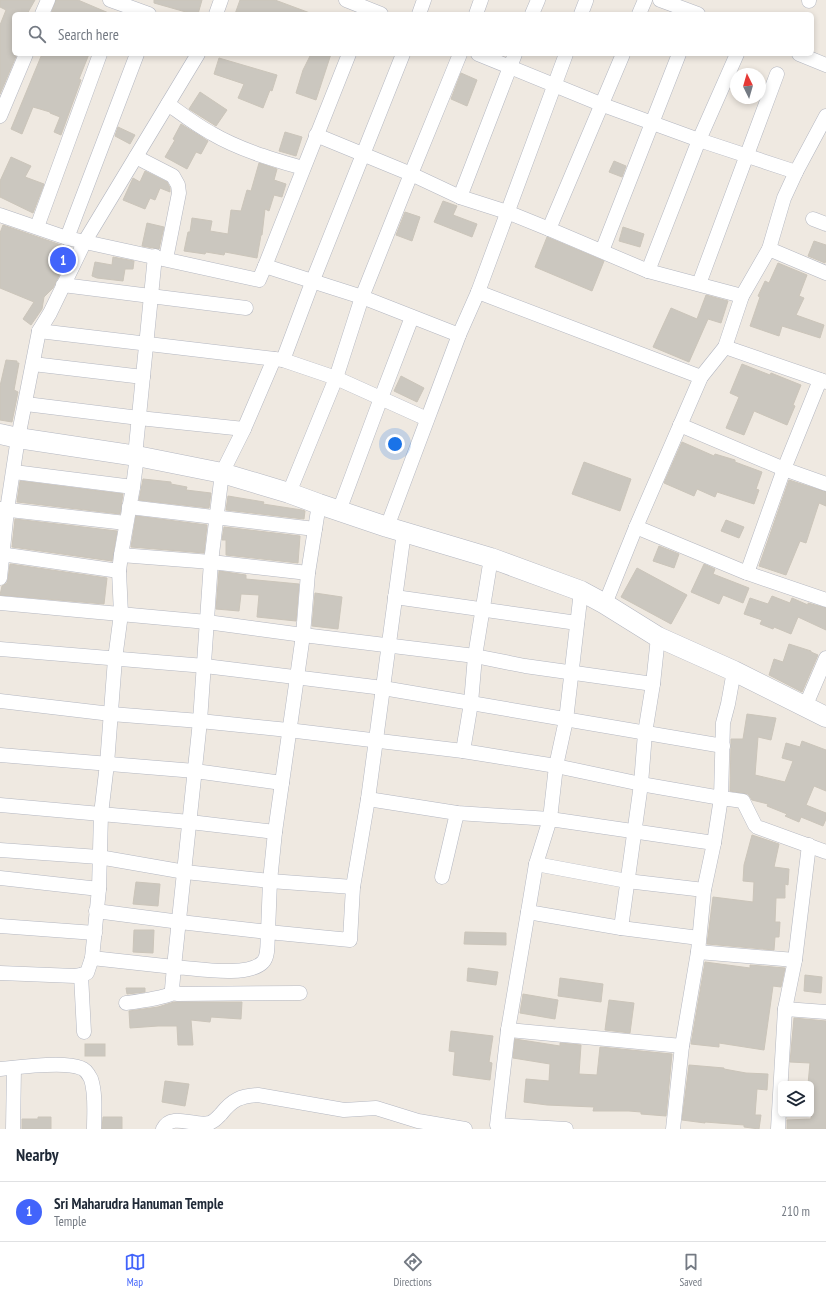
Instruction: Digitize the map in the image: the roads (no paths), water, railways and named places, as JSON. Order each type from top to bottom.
[{"type":"main road","points":[[9,436],[136,456],[222,473],[289,493],[395,530],[492,558],[581,591],[658,637],[826,717]]},
{"type":"street","points":[[43,12],[48,0]]},
{"type":"street","points":[[217,12],[221,0]]},
{"type":"street","points":[[346,0],[368,7],[377,12]]},
{"type":"street","points":[[420,12],[424,0]]},
{"type":"street","points":[[477,12],[481,0]]},
{"type":"street","points":[[533,12],[538,0]]},
{"type":"street","points":[[640,12],[645,0]]},
{"type":"street","points":[[660,0],[693,12]]},
{"type":"street","points":[[114,6],[140,12]]},
{"type":"street","points":[[0,116],[25,56]]},
{"type":"street","points":[[37,227],[99,56]]},
{"type":"street","points":[[67,238],[136,56]]},
{"type":"street","points":[[0,578],[3,509],[14,472],[9,436],[26,404],[39,331],[85,241],[197,56]]},
{"type":"street","points":[[0,215],[67,238],[259,280],[348,56]]},
{"type":"street","points":[[174,993],[172,989],[174,966],[180,922],[205,666],[211,562],[222,473],[279,360],[313,280],[402,56]]},
{"type":"street","points":[[289,493],[336,378],[362,297],[410,174],[459,56]]},
{"type":"street","points":[[490,56],[513,60],[554,85],[603,105],[699,140],[796,172]]},
{"type":"street","points":[[96,911],[180,922],[350,940],[353,887],[368,799],[395,597],[395,530],[427,419],[459,335],[478,292],[565,56]]},
{"type":"street","points":[[550,229],[622,56]]},
{"type":"street","points":[[602,251],[678,56]]},
{"type":"street","points":[[648,271],[699,140],[736,56]]},
{"type":"street","points":[[804,56],[826,65]]},
{"type":"street","points":[[460,197],[513,60]]},
{"type":"street","points":[[699,284],[777,74]]},
{"type":"street","points":[[168,104],[211,134],[240,148],[303,168]]},
{"type":"street","points":[[605,604],[636,527],[701,377],[725,347],[742,296],[769,250],[784,198],[826,116]]},
{"type":"street","points":[[316,135],[410,174],[460,197],[507,212],[648,271],[742,296]]},
{"type":"street","points":[[0,973],[81,975],[87,972],[92,958],[99,889],[101,814],[107,764],[115,658],[121,614],[119,571],[133,487],[151,296],[160,258],[179,193],[178,185],[174,176],[136,157]]},
{"type":"street","points":[[769,250],[826,273]]},
{"type":"street","points":[[265,266],[313,280],[362,297],[459,335]]},
{"type":"street","points":[[63,285],[246,308]]},
{"type":"street","points":[[478,292],[701,377]]},
{"type":"street","points":[[339,511],[380,398],[412,317]]},
{"type":"street","points":[[39,331],[279,360],[336,378],[427,419]]},
{"type":"street","points":[[725,347],[823,381],[784,469],[747,573]]},
{"type":"street","points":[[33,364],[143,377]]},
{"type":"street","points":[[26,404],[244,429]]},
{"type":"street","points":[[680,424],[784,469],[826,484]]},
{"type":"street","points":[[14,472],[133,487]]},
{"type":"street","points":[[92,958],[219,971],[255,968],[263,962],[266,956],[270,881],[275,832],[288,730],[303,635],[308,573],[319,504]]},
{"type":"street","points":[[129,507],[315,528]]},
{"type":"street","points":[[3,509],[126,523]]},
{"type":"street","points":[[636,527],[747,573],[826,600]]},
{"type":"street","points":[[1,554],[119,571]]},
{"type":"street","points":[[121,555],[211,562],[308,573]]},
{"type":"street","points":[[463,751],[471,703],[475,656],[482,608],[492,558]]},
{"type":"street","points":[[566,1129],[497,1127],[508,1030],[536,864],[550,819],[556,766],[566,720],[581,591]]},
{"type":"street","points":[[395,597],[482,608],[577,623]]},
{"type":"street","points":[[0,603],[207,622],[475,656],[525,666],[653,684]]},
{"type":"street","points":[[621,928],[641,784],[645,733],[653,684],[658,637]]},
{"type":"street","points":[[0,649],[205,666],[384,688],[723,746]]},
{"type":"street","points":[[805,707],[826,658]]},
{"type":"street","points":[[674,1129],[682,1046],[699,945],[704,890],[714,843],[720,798],[723,723],[734,672]]},
{"type":"street","points":[[0,701],[110,714],[288,730],[463,751],[556,766],[641,784],[743,801],[757,827],[826,852]]},
{"type":"street","points":[[0,755],[195,771],[282,782]]},
{"type":"street","points":[[368,799],[457,813],[550,819],[714,843]]},
{"type":"street","points":[[0,805],[190,822],[275,832]]},
{"type":"street","points":[[442,877],[457,813]]},
{"type":"street","points":[[778,1129],[785,1009],[795,960],[809,845]]},
{"type":"street","points":[[0,850],[99,857],[185,872],[270,881],[353,887]]},
{"type":"street","points":[[536,864],[627,881],[704,890]]},
{"type":"street","points":[[0,878],[99,889]]},
{"type":"street","points":[[528,912],[621,928],[699,945],[795,960]]},
{"type":"street","points":[[0,926],[95,933]]},
{"type":"street","points":[[81,975],[84,1032]]},
{"type":"street","points":[[126,1003],[166,996],[174,993],[300,993]]},
{"type":"street","points":[[785,1009],[826,1012]]},
{"type":"street","points":[[508,1030],[682,1046]]},
{"type":"street","points":[[13,1129],[7,1068],[60,1065],[71,1065],[82,1068],[90,1077],[93,1087],[94,1129]]},
{"type":"street","points":[[163,1129],[169,1122],[178,1120],[203,1124],[209,1123],[214,1121],[233,1101],[248,1096],[258,1095],[344,1110],[376,1108],[418,1121],[465,1129]]},
{"type":"place","name":"Sri Maharudra Hanuman Temple","points":[[63,260]]}]
